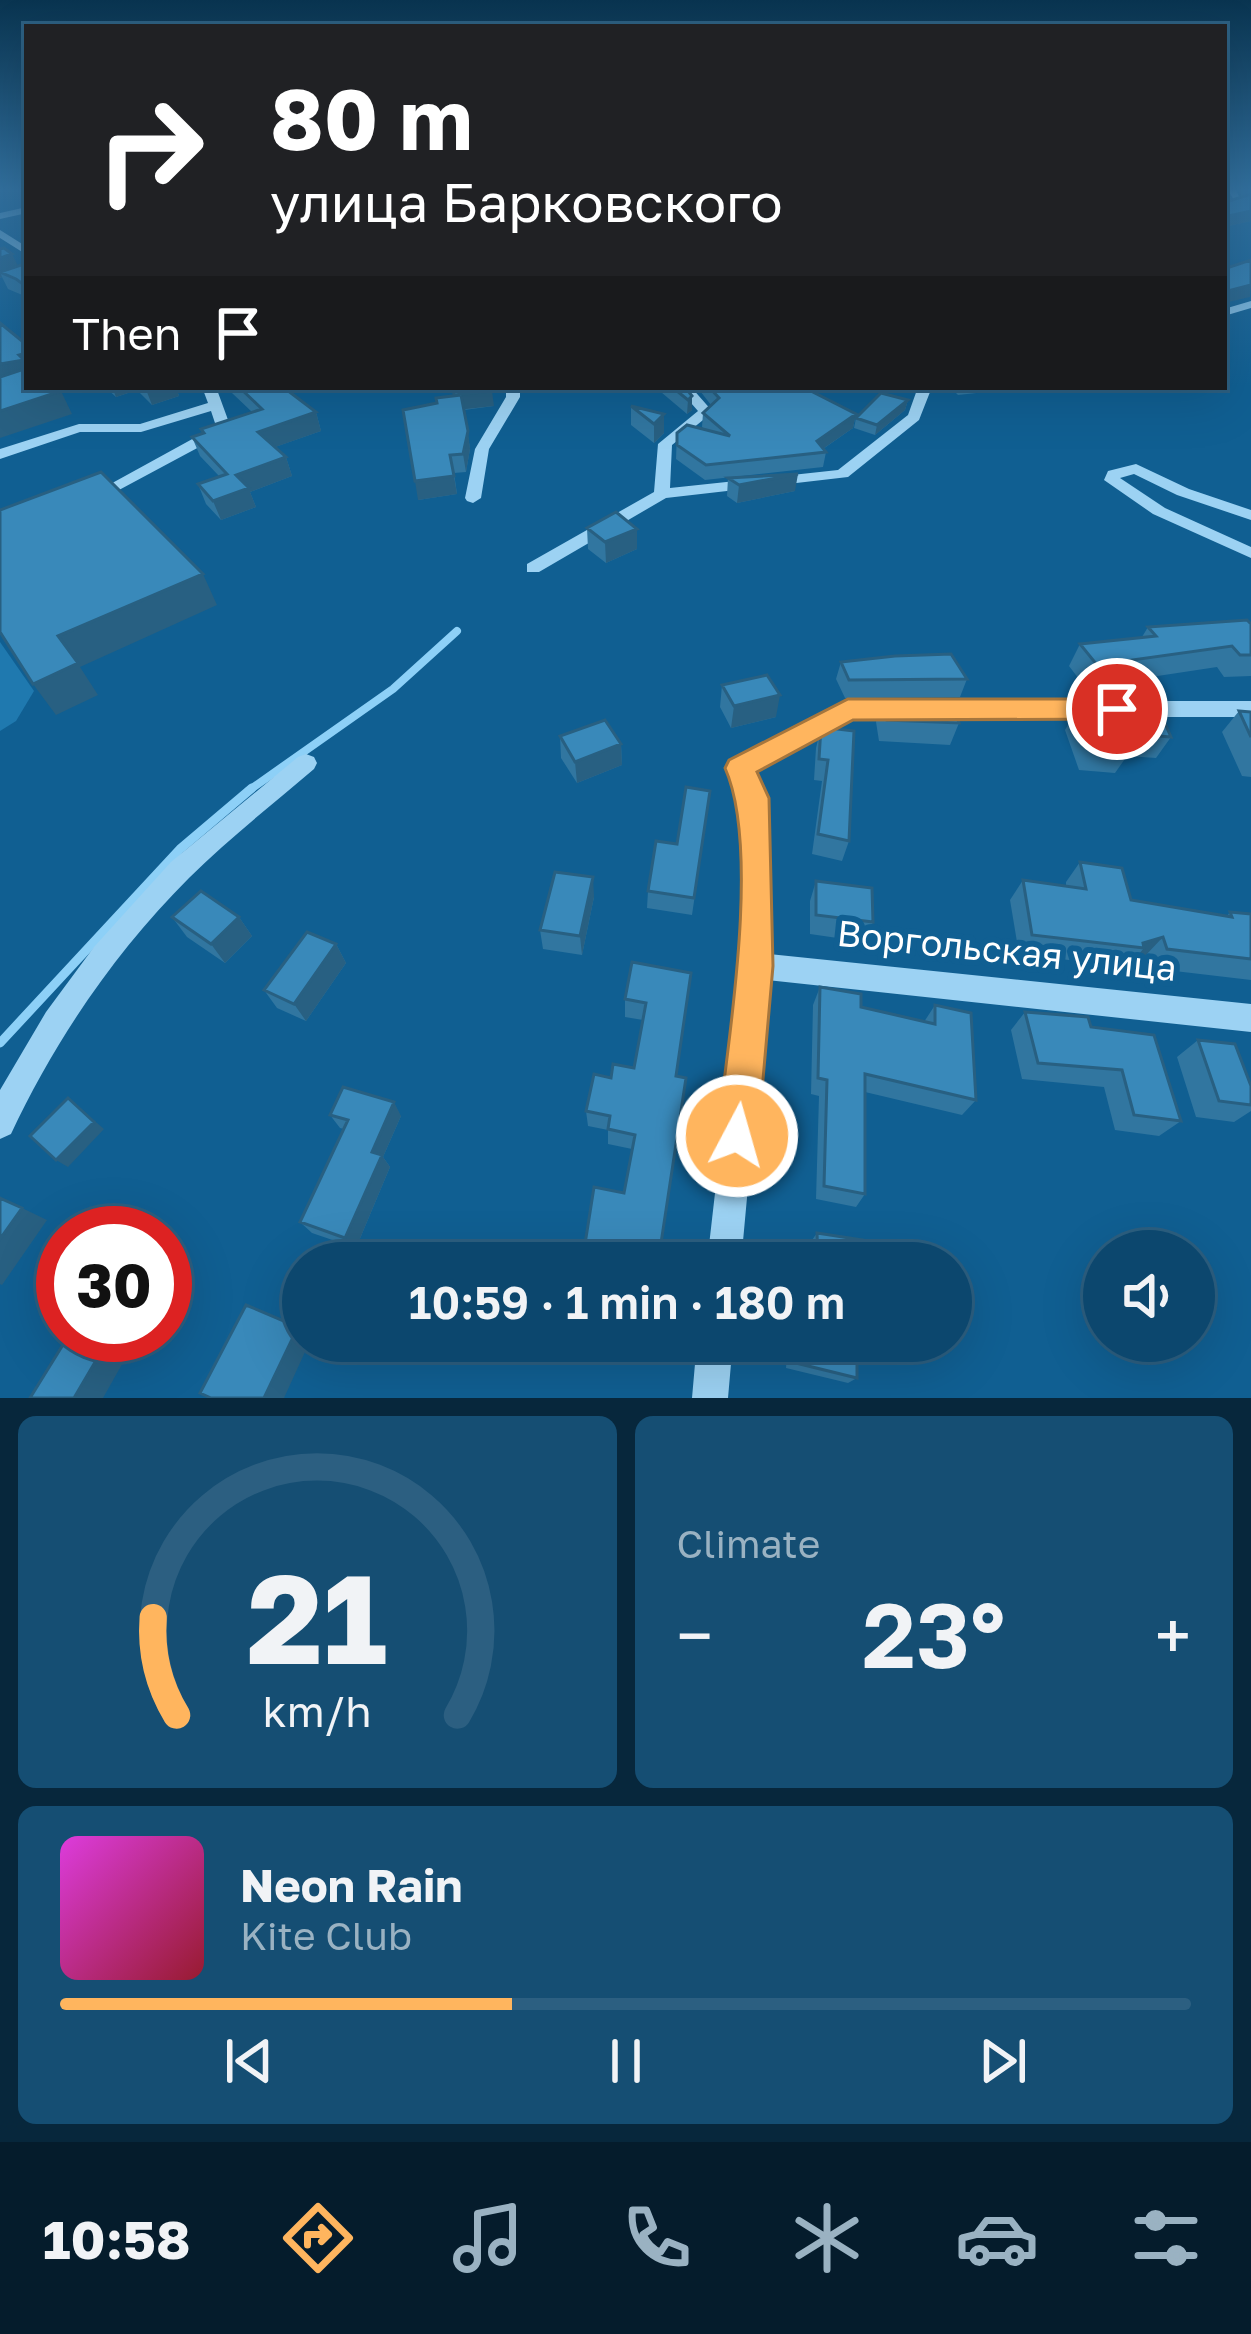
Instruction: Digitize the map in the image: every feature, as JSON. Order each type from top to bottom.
[{"type":"street","points":[[1227,310],[1251,304]]},
{"type":"street","points":[[113,487],[224,428],[212,390]]},
{"type":"street","points":[[473,498],[482,449],[513,390]]},
{"type":"street","points":[[662,494],[665,444],[706,412],[687,390]]},
{"type":"street","points":[[533,568],[662,494],[842,474],[914,417],[925,390]]},
{"type":"street","points":[[0,454],[79,428],[142,428],[216,405]]},
{"type":"street","points":[[1251,515],[1136,469],[1114,473],[1112,480],[1128,495],[1251,553]]},
{"type":"street","points":[[726,1242],[755,966],[754,798],[740,768],[848,710],[1251,709]]},
{"type":"street","points":[[0,1123],[16,1088],[112,950],[180,870],[306,763]]},
{"type":"street","name":"Воргольская улица","points":[[755,966],[1251,1018]]},
{"type":"street","points":[[713,1397],[715,1362]]},
{"type":"shaded area","points":[[0,642],[34,691],[16,721],[0,731]]},
{"type":"building","points":[[1251,260],[1251,285],[1227,291],[1230,267]]},
{"type":"building","points":[[24,264],[24,285],[16,279],[0,272]]},
{"type":"building","points":[[0,323],[24,343],[24,354],[19,355],[24,360],[0,364]]},
{"type":"building","points":[[24,369],[24,390],[61,391],[0,411],[0,377]]},
{"type":"building","points":[[242,390],[287,390],[316,412],[258,432],[286,457],[236,475],[249,488],[213,501],[198,484],[227,474],[192,437],[204,433],[201,429],[262,409]]},
{"type":"building","points":[[453,390],[492,391],[454,395]]},
{"type":"building","points":[[712,390],[809,390],[856,414],[817,441],[826,452],[706,465],[677,445],[677,433],[687,425],[730,436],[703,413],[719,398]]},
{"type":"building","points":[[881,393],[908,400],[877,425],[856,418]]},
{"type":"building","points":[[461,395],[468,431],[463,454],[450,455],[454,476],[415,481],[403,410]]},
{"type":"building","points":[[631,406],[664,414],[654,424]]},
{"type":"building","points":[[101,472],[203,574],[58,636],[78,663],[33,684],[0,632],[0,510]]},
{"type":"building","points":[[798,474],[739,485],[728,478]]},
{"type":"building","points":[[616,512],[637,529],[605,542],[587,528]]},
{"type":"building","points":[[1247,620],[1251,655],[1240,655],[1232,646],[1097,665],[1080,644],[1156,636],[1148,627]]},
{"type":"building","points":[[951,654],[967,679],[849,680],[841,662],[895,656]]},
{"type":"building","points":[[767,675],[780,695],[734,706],[722,685]]},
{"type":"building","points":[[882,700],[952,700],[959,723],[887,720]]},
{"type":"building","points":[[1124,703],[1157,706],[1171,737],[1122,733],[1129,752],[1092,749],[1077,709],[1128,713]]},
{"type":"building","points":[[1239,711],[1251,712],[1251,737]]},
{"type":"building","points":[[605,720],[621,744],[575,762],[560,736]]},
{"type":"building","points":[[821,727],[854,731],[849,841],[818,834],[828,760],[819,759]]},
{"type":"building","points":[[686,787],[710,791],[694,898],[648,891],[656,841],[677,844]]},
{"type":"building","points":[[1080,862],[1122,868],[1131,900],[1232,917],[1230,912],[1251,914],[1251,959],[1167,949],[1163,937],[1143,943],[1144,948],[1032,935],[1023,880],[1086,889]]},
{"type":"building","points":[[555,872],[593,877],[580,936],[540,930]]},
{"type":"building","points":[[816,881],[872,888],[873,922],[816,915]]},
{"type":"building","points":[[201,891],[239,917],[211,944],[172,917]]},
{"type":"building","points":[[307,932],[336,944],[294,1004],[264,990]]},
{"type":"building","points":[[632,962],[691,973],[676,1076],[686,1078],[661,1242],[585,1242],[594,1187],[624,1193],[635,1135],[608,1129],[610,1116],[586,1111],[594,1074],[611,1078],[613,1064],[634,1068],[646,1003],[625,999]]},
{"type":"building","points":[[820,987],[861,994],[861,1007],[935,1024],[935,1005],[971,1013],[976,1100],[865,1074],[865,1194],[824,1186],[827,1080],[818,1078]]},
{"type":"building","points":[[1025,1012],[1088,1017],[1091,1027],[1154,1035],[1181,1121],[1134,1115],[1122,1070],[1038,1063]]},
{"type":"building","points":[[1198,1040],[1235,1044],[1251,1086],[1251,1105],[1219,1101]]},
{"type":"building","points":[[343,1087],[394,1102],[372,1152],[382,1155],[345,1238],[300,1222],[348,1120],[330,1115]]},
{"type":"building","points":[[68,1098],[94,1122],[56,1160],[30,1136]]},
{"type":"building","points":[[0,1198],[22,1208],[0,1239]]},
{"type":"building","points":[[817,1233],[876,1242],[817,1242]]},
{"type":"building","points":[[246,1305],[282,1320],[282,1360],[264,1398],[211,1398],[200,1393]]},
{"type":"building","points":[[52,1362],[95,1362],[74,1398],[30,1398]]},
{"type":"building","points":[[792,1362],[857,1362],[857,1378]]},
{"type":"waterway","points":[[251,789],[393,689],[457,631]]},
{"type":"waterway","points":[[0,1043],[180,849],[251,789]]},
{"type":"route","points":[[737,1136],[755,966],[754,798],[740,768],[848,710],[1117,709]]}]
